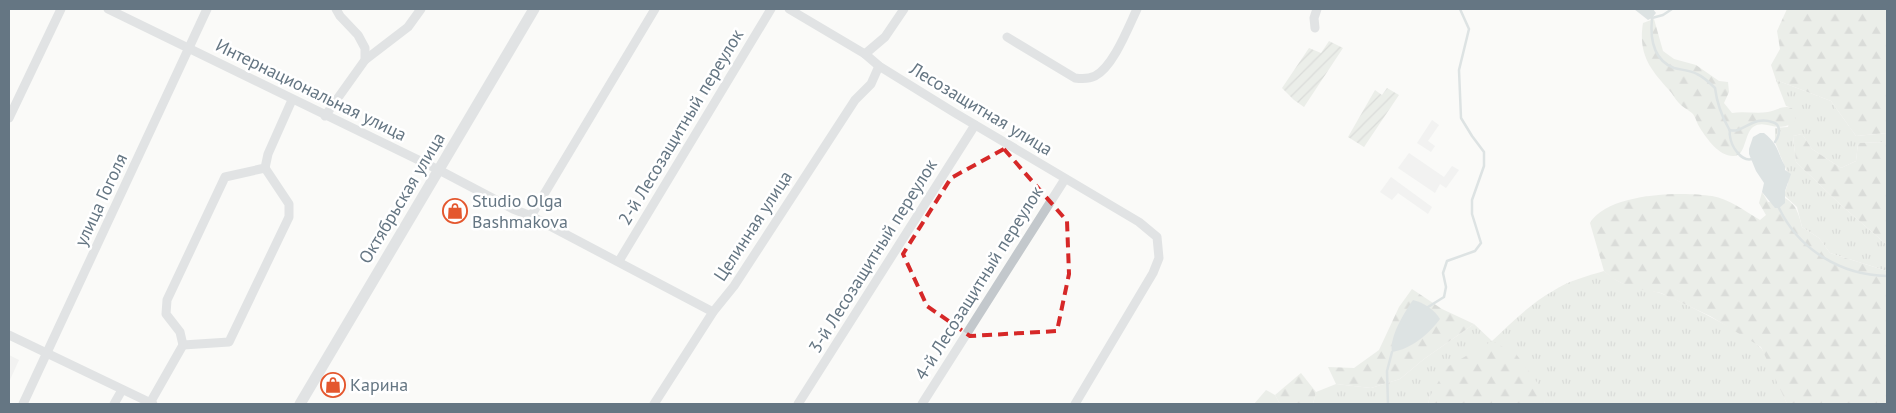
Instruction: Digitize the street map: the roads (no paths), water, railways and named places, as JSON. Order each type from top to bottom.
[{"type":"street","points":[[9,118],[61,9]]},
{"type":"street","name":"Интернациональная улица","points":[[108,9],[439,170],[513,209],[531,216],[713,312]]},
{"type":"street","name":"улица Гоголя","points":[[23,404],[207,9]]},
{"type":"street","points":[[336,9],[358,35],[365,48],[365,60]]},
{"type":"street","points":[[325,116],[365,60],[408,27],[421,9]]},
{"type":"street","name":"Октябрьская улица","points":[[300,404],[534,9]]},
{"type":"street","points":[[531,216],[655,9]]},
{"type":"street","name":"2-й Лесозащитный переулок","points":[[619,261],[771,9]]},
{"type":"street","name":"Лесозащитная улица","points":[[790,9],[865,54],[879,66],[1139,222],[1157,237],[1159,258],[1153,273],[1075,404]]},
{"type":"street","points":[[865,54],[885,37],[904,9]]},
{"type":"street","points":[[1007,37],[1075,78],[1085,79],[1094,77],[1106,68],[1137,9]]},
{"type":"street","points":[[1315,28],[1317,9]]},
{"type":"street","name":"Целинная улица","points":[[654,404],[713,312],[734,286],[855,100],[871,84],[879,66]]},
{"type":"street","points":[[183,345],[229,342],[289,217],[289,204],[266,168],[268,154],[292,100]]},
{"type":"street","name":"3-й Лесозащитный переулок","points":[[798,404],[976,125]]},
{"type":"street","points":[[9,335],[151,403],[183,345],[180,332],[166,314],[167,300],[226,177],[266,168]]},
{"type":"street","name":"4-й Лесозащитный переулок","points":[[922,404],[1065,179]]},
{"type":"street","points":[[114,404],[122,390]]},
{"type":"waterway","points":[[1428,307],[1444,297],[1446,287],[1443,273],[1447,261],[1475,251],[1481,243],[1472,214],[1472,200],[1484,166],[1484,152],[1461,118],[1459,70],[1469,29],[1460,9]]},
{"type":"waterway","points":[[1672,9],[1663,15],[1652,18],[1654,48],[1657,54],[1661,60],[1674,68],[1700,75],[1715,88],[1720,109],[1730,130],[1734,148],[1740,156],[1752,159]]},
{"type":"waterway","points":[[1730,130],[1738,130],[1762,120],[1772,122],[1779,129],[1779,136],[1775,142]]},
{"type":"waterway","points":[[1779,208],[1787,223],[1798,236],[1823,257],[1854,271],[1870,275],[1887,276]]},
{"type":"waterway","points":[[1388,404],[1387,371],[1392,352]]},
{"type":"place","name":"Studio Olga Bashmakova","points":[[455,211]]},
{"type":"place","name":"Карина","points":[[333,385]]}]
